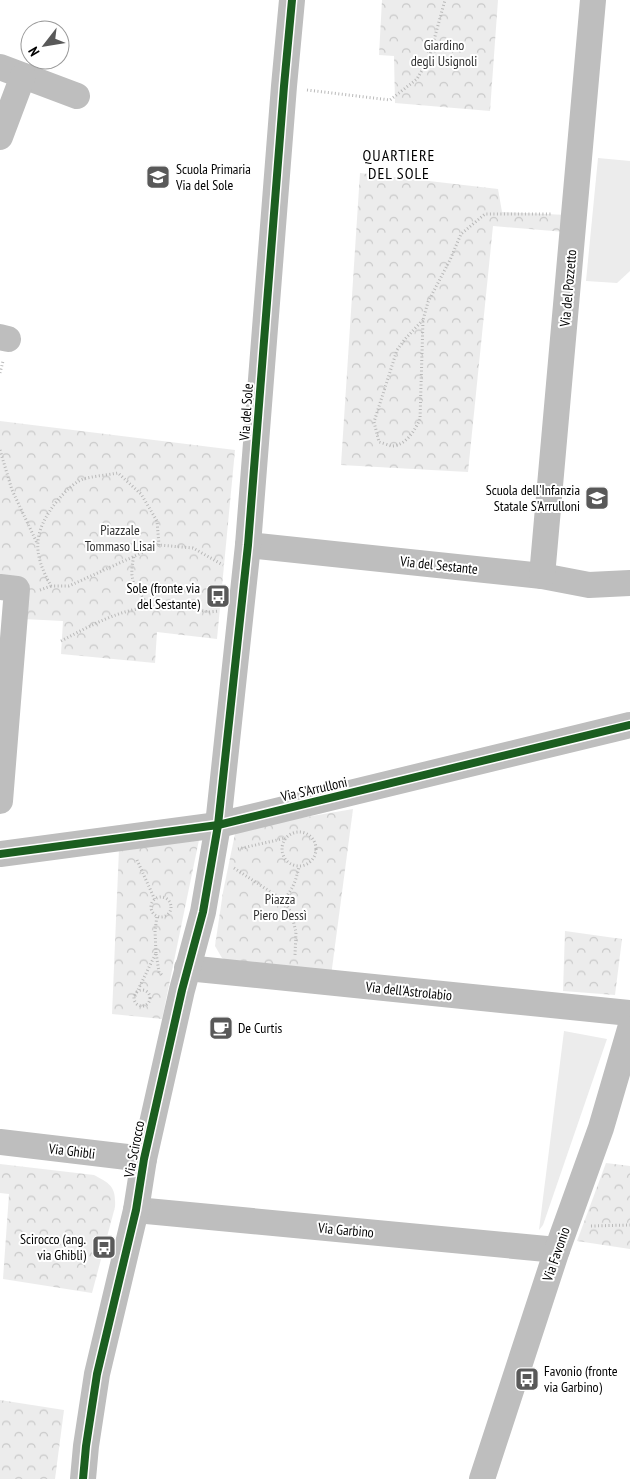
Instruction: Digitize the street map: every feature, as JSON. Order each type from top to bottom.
[{"type":"street","name":"Via del Sole","points":[[218,825],[248,545],[292,0]]},
{"type":"street","name":"Via del Pozzetto","points":[[542,576],[594,0]]},
{"type":"street","points":[[0,137],[11,72],[77,96]]},
{"type":"street","name":"Via del Sestante","points":[[248,545],[542,576],[589,585],[630,583]]},
{"type":"street","points":[[0,587],[17,589],[0,801]]},
{"type":"street","name":"Via S'Arrulloni","points":[[0,854],[218,825],[630,724]]},
{"type":"street","name":"Via Scirocco","points":[[83,1479],[97,1374],[136,1210],[144,1159],[185,979],[204,912],[224,856],[218,825]]},
{"type":"street","name":"Via dell'Astrolabio","points":[[185,979],[292,980],[630,1013]]},
{"type":"street","name":"Via Favonio","points":[[482,1479],[557,1250],[600,1128],[630,1028]]},
{"type":"street","name":"Via Ghibli","points":[[0,1142],[144,1159]]},
{"type":"street","name":"Via Garbino","points":[[136,1210],[557,1250]]},
{"type":"path","points":[[284,86],[323,93],[390,100],[417,79],[429,58],[445,0]]},
{"type":"path","points":[[423,320],[396,350],[374,422],[379,442],[392,446],[402,443],[414,432],[420,419],[423,320],[428,302],[461,234],[485,214],[574,214]]},
{"type":"path","points":[[0,450],[12,490],[37,544],[42,571],[51,586],[69,586],[159,545],[193,548],[225,565],[224,574]]},
{"type":"path","points":[[37,544],[44,518],[66,490],[83,479],[118,473],[141,494],[157,521],[159,545]]},
{"type":"path","points":[[134,556],[131,570],[135,588],[150,607]]},
{"type":"path","points":[[61,641],[106,618],[140,608],[181,607],[209,612],[222,610]]},
{"type":"path","points":[[286,838],[282,848],[285,859],[293,866],[304,866],[313,860],[316,855],[316,843],[308,834],[302,832],[296,832],[286,838],[238,850],[224,856],[232,867],[283,900],[291,912],[296,932],[292,980]]},
{"type":"path","points":[[131,836],[135,855],[155,900],[152,908],[157,916],[155,931],[159,972],[168,987],[185,979]]},
{"type":"path","points":[[283,900],[290,894],[295,884],[299,867]]},
{"type":"path","points":[[155,900],[164,898],[171,905],[169,914],[163,917],[157,916]]},
{"type":"path","points":[[135,996],[138,992],[143,991],[149,995],[150,1000],[145,1006],[140,1006],[134,1000],[135,996],[156,953]]},
{"type":"path","points":[[566,1226],[630,1225]]},
{"type":"green space","name":"Giardino degli Usignoli","points":[[382,0],[498,0],[490,111],[395,103],[394,56],[379,55]]},
{"type":"green space","points":[[598,158],[630,161],[630,271],[617,283],[586,281]]},
{"type":"green space","points":[[360,173],[498,189],[502,212],[567,215],[565,232],[493,226],[468,472],[341,465]]},
{"type":"green space","name":"Piazzale Tommaso Lisai","points":[[0,421],[235,450],[217,639],[157,632],[155,663],[61,654],[63,621],[23,619],[0,578]]},
{"type":"green space","name":"Piazza Piero Dessì","points":[[353,809],[331,976],[229,962],[222,958],[215,946],[223,892],[236,829]]},
{"type":"green space","points":[[200,835],[162,1019],[112,1014],[119,849]]},
{"type":"green space","points":[[565,931],[622,939],[615,995],[563,991]]},
{"type":"green space","points":[[564,1031],[607,1039],[543,1225],[539,1230]]},
{"type":"green space","points":[[606,1163],[630,1166],[630,1249],[577,1241]]},
{"type":"green space","points":[[0,1164],[94,1175],[111,1187],[115,1195],[115,1207],[92,1293],[3,1279],[9,1194],[0,1193]]},
{"type":"green space","points":[[0,1400],[64,1410],[55,1479],[0,1479]]},
{"type":"cycle path","points":[[83,1479],[97,1374],[136,1210],[144,1159],[182,990],[203,912],[218,825],[248,545],[292,0]]},
{"type":"cycle path","points":[[0,854],[218,825],[630,725]]},
{"type":"place","name":"Scuola Primaria Via del Sole","points":[[158,177]]},
{"type":"place","name":"Scuola dell'Infanzia Statale S'Arrulloni","points":[[597,498]]},
{"type":"place","name":"Sole (fronte via del Sestante)","points":[[218,596]]},
{"type":"place","name":"De Curtis","points":[[221,1028]]},
{"type":"place","name":"Scirocco (ang. via Ghibli)","points":[[104,1247]]},
{"type":"place","name":"Favonio (fronte via Garbino)","points":[[527,1379]]},
{"type":"district","name":"QUARTIERE DEL SOLE","points":[[399,164]]}]
